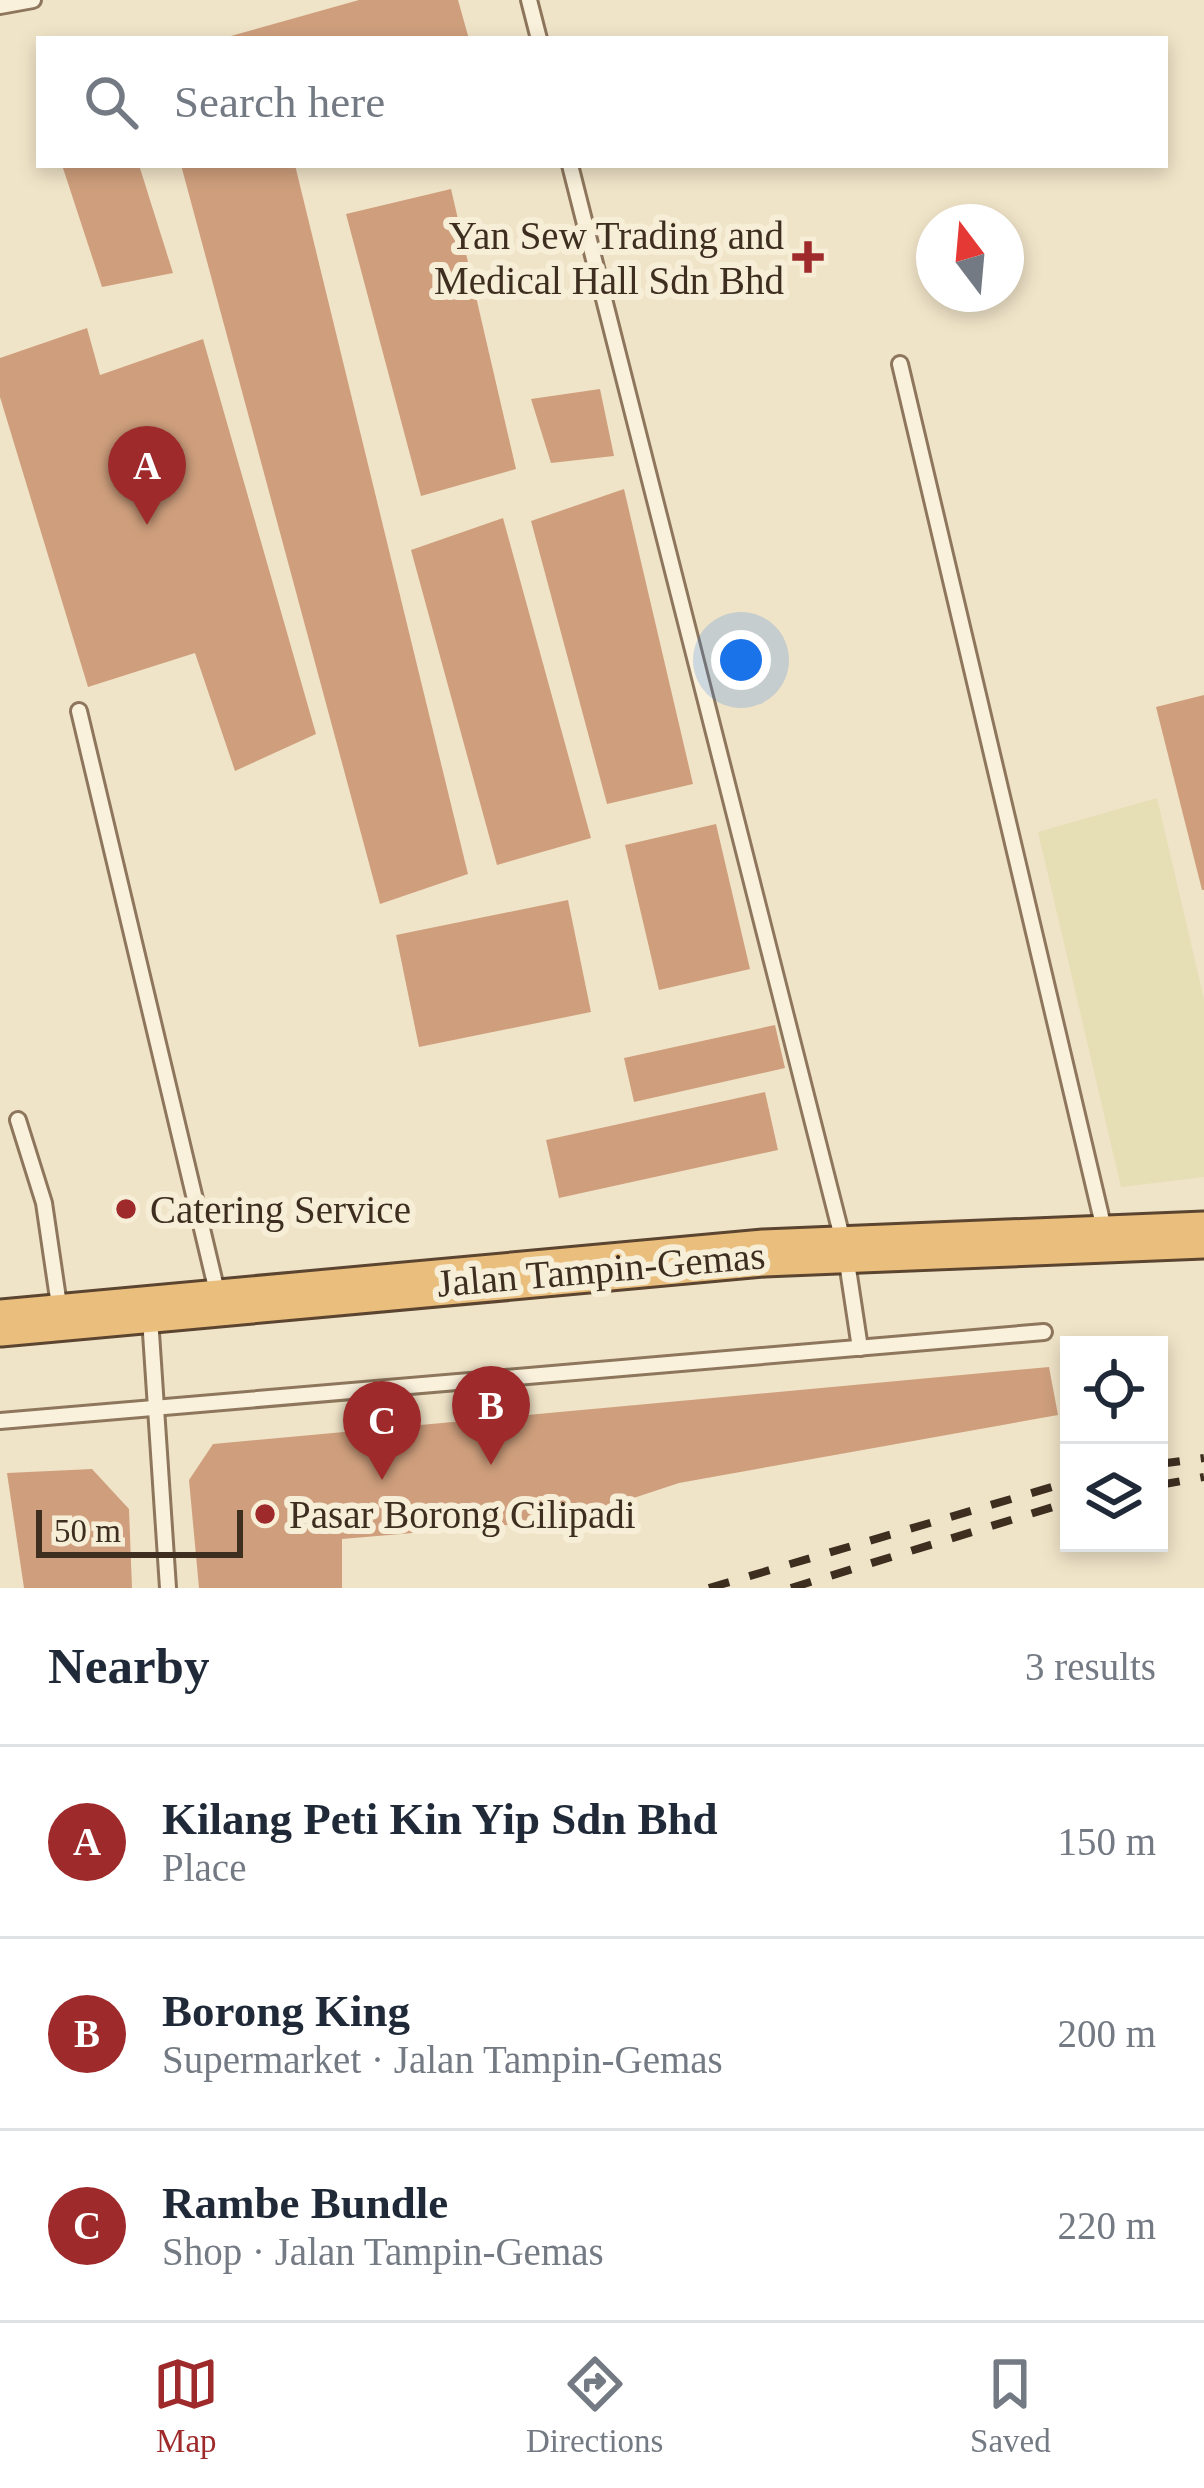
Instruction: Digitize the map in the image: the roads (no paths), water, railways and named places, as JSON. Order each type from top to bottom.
[{"type":"highway","name":"Jalan Tampin-Gemas","points":[[0,1323],[845,1249],[1204,1235]]},
{"type":"lane","points":[[0,6],[33,0]]},
{"type":"lane","points":[[529,0],[537,36]]},
{"type":"lane","points":[[572,168],[845,1249],[860,1348]]},
{"type":"lane","points":[[900,364],[1106,1236]]},
{"type":"lane","points":[[79,711],[219,1303]]},
{"type":"lane","points":[[18,1120],[44,1204],[61,1317]]},
{"type":"lane","points":[[149,1310],[168,1588]]},
{"type":"lane","points":[[0,1421],[1044,1332]]},
{"type":"railway","points":[[1168,1463],[1204,1458]]},
{"type":"railway","points":[[1168,1483],[1204,1477]]},
{"type":"railway","points":[[709,1588],[1060,1485]]},
{"type":"railway","points":[[791,1588],[1060,1505]]},
{"type":"place","name":"Yan Sew Trading and Medical Hall Sdn Bhd","points":[[808,257]]},
{"type":"place","name":"Kilang Peti Kin Yip Sdn Bhd","points":[[147,525]]},
{"type":"place","name":"Catering Service","points":[[126,1209]]},
{"type":"place","name":"Borong King","points":[[491,1465]]},
{"type":"place","name":"Rambe Bundle","points":[[382,1480]]},
{"type":"place","name":"Pasar Borong Cilipadi","points":[[265,1514]]}]
